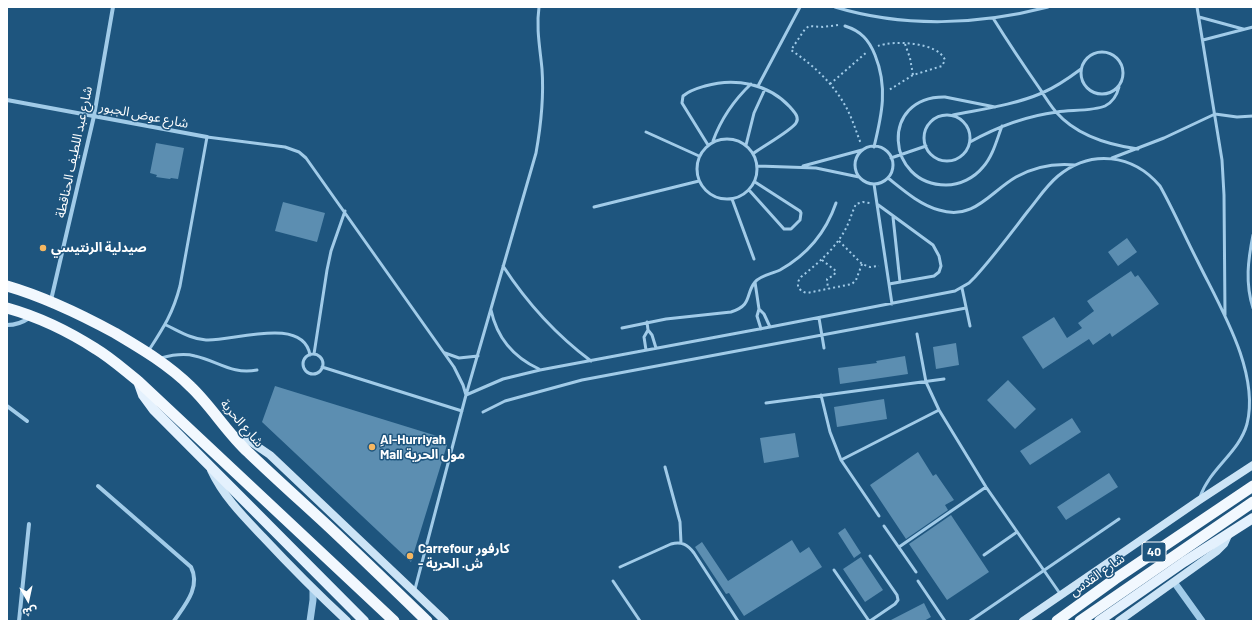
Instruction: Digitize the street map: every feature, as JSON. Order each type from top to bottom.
[{"type":"highway","name":"شارع الحرية","points":[[7,286],[50,301],[78,313],[148,352],[157,359],[191,387],[206,403],[231,435],[427,621]]},
{"type":"highway","points":[[7,308],[32,315],[66,332],[97,350],[138,381],[394,621]]},
{"type":"highway","name":"شارع القدس","points":[[1057,621],[1115,579],[1253,486]]},
{"type":"highway","name":"40","points":[[1080,621],[1253,502]]},
{"type":"main road","points":[[138,381],[143,395],[154,410],[364,621]]},
{"type":"main road","points":[[231,435],[248,440],[270,455],[445,621]]},
{"type":"main road","points":[[1023,621],[1253,465]]},
{"type":"main road","points":[[210,467],[225,495],[313,589],[347,621]]},
{"type":"main road","points":[[1099,621],[1184,562],[1253,518]]},
{"type":"main road","points":[[1120,621],[1221,548],[1227,540],[1229,533]]},
{"type":"street","name":"شارع عبد اللطيف الحناقطة","points":[[50,301],[94,116],[113,7]]},
{"type":"street","name":"شارع عوض الجبور","points":[[7,100],[207,137]]},
{"type":"street","points":[[7,325],[22,322],[32,315]]},
{"type":"street","points":[[7,406],[27,420]]},
{"type":"street","points":[[98,486],[191,567],[195,580],[193,589],[174,621]]},
{"type":"street","points":[[19,621],[29,524]]},
{"type":"street","points":[[1174,582],[1202,621]]},
{"type":"street","points":[[310,621],[313,604],[313,589]]},
{"type":"lane","points":[[414,591],[466,395],[531,172],[539,133],[542,92],[542,70],[538,36],[539,7]]},
{"type":"lane","points":[[758,86],[800,7]]},
{"type":"lane","points":[[835,7],[863,14],[900,20],[949,21],[993,18],[1048,7]]},
{"type":"lane","points":[[1197,7],[1215,114],[1223,180],[1225,317]]},
{"type":"lane","points":[[1199,17],[1243,29]]},
{"type":"lane","points":[[993,18],[1056,112],[1075,127],[1094,137],[1115,145],[1138,148]]},
{"type":"lane","points":[[845,26],[854,29],[868,40],[881,75],[883,97],[874,147]]},
{"type":"lane","points":[[1203,40],[1253,27]]},
{"type":"lane","points":[[952,115],[962,120],[966,125],[969,130],[970,142],[968,148],[961,157],[949,160],[938,158],[933,155],[926,146],[925,134],[930,123],[940,116],[995,107],[1043,93],[1063,82],[1081,69],[1086,59],[1090,55],[1101,52],[1112,54],[1123,66],[1123,77],[1114,100],[1103,107],[1056,112],[1029,117],[1002,126],[970,142]]},
{"type":"lane","points":[[1081,69],[1081,74],[1085,85],[1093,92],[1104,94],[1109,93],[1118,87]]},
{"type":"lane","points":[[708,145],[682,104],[683,96],[700,87],[720,82],[740,82],[758,86],[779,97],[795,112],[797,120],[793,127],[754,153]]},
{"type":"lane","points":[[713,142],[726,113],[741,93],[751,84]]},
{"type":"lane","points":[[746,145],[754,113],[765,89]]},
{"type":"lane","points":[[995,107],[945,97],[936,97],[921,101],[908,111],[900,124],[897,140],[900,155],[908,168],[920,178],[934,184],[958,184],[972,177],[984,166],[1002,126]]},
{"type":"lane","points":[[1111,158],[1138,148],[1215,114],[1253,116]]},
{"type":"lane","points":[[646,132],[700,156]]},
{"type":"lane","points":[[148,352],[166,325],[180,286],[207,137],[285,146],[299,152],[306,158],[454,367],[466,395]]},
{"type":"lane","points":[[730,138],[746,145],[754,153],[758,166],[755,182],[749,190],[732,199],[713,196],[699,181],[697,168],[700,156],[708,145],[719,139],[730,138]]},
{"type":"lane","points":[[891,158],[926,146]]},
{"type":"lane","points":[[758,166],[802,167],[831,171],[860,178],[874,184],[888,178],[893,168],[891,158],[884,150],[874,147],[802,167]]},
{"type":"lane","points":[[860,178],[857,173],[856,163],[860,153],[864,150]]},
{"type":"lane","points":[[466,395],[503,379],[540,370],[892,304],[948,293],[962,288],[975,278],[1048,186],[1059,175],[1076,165],[1093,159],[1111,158],[1138,166],[1160,186],[1225,317],[1240,350],[1244,364],[1249,394],[1248,416],[1245,431],[1241,439],[1209,478],[1198,501]]},
{"type":"lane","points":[[888,178],[908,194],[932,208],[946,212],[961,212],[976,208],[1009,181],[1036,168],[1056,164],[1076,165]]},
{"type":"lane","points":[[594,207],[699,181]]},
{"type":"lane","points":[[749,190],[784,229],[791,229],[800,220],[800,211],[755,182]]},
{"type":"lane","points":[[874,184],[892,304]]},
{"type":"lane","points":[[732,199],[754,259]]},
{"type":"lane","points":[[622,328],[647,322],[736,310],[744,305],[755,282],[758,279],[788,266],[806,251],[817,239],[832,216],[836,203]]},
{"type":"lane","points":[[877,204],[933,244],[939,256],[941,266],[939,272],[934,276],[889,284]]},
{"type":"lane","points":[[314,354],[327,270],[331,251],[344,211]]},
{"type":"lane","points":[[893,216],[900,282]]},
{"type":"lane","points":[[1253,235],[1247,277],[1253,308]]},
{"type":"lane","points":[[503,266],[538,314],[590,361]]},
{"type":"lane","points":[[755,282],[759,309],[757,316],[761,329]]},
{"type":"lane","points":[[962,288],[970,326]]},
{"type":"lane","points":[[491,308],[497,331],[511,350],[520,358],[540,370]]},
{"type":"lane","points":[[483,412],[505,401],[582,380],[966,308]]},
{"type":"lane","points":[[759,309],[764,314],[770,327]]},
{"type":"lane","points":[[819,318],[824,348]]},
{"type":"lane","points":[[647,322],[648,330],[652,335],[656,348]]},
{"type":"lane","points":[[166,325],[190,337],[215,341],[266,333],[290,335],[299,338],[305,343],[310,355]]},
{"type":"lane","points":[[646,350],[644,337],[648,330]]},
{"type":"lane","points":[[917,334],[926,382],[939,410],[986,487],[1061,595]]},
{"type":"lane","points":[[442,351],[459,358],[478,356]]},
{"type":"lane","points":[[314,354],[321,359],[322,367],[316,373],[308,372],[305,369],[304,361],[310,355],[314,354]]},
{"type":"lane","points":[[157,359],[174,355],[189,355],[196,356],[234,370],[257,370]]},
{"type":"lane","points":[[322,367],[462,411]]},
{"type":"lane","points":[[766,403],[944,379]]},
{"type":"lane","points":[[821,395],[830,432],[841,460],[879,516]]},
{"type":"lane","points":[[841,460],[939,410]]},
{"type":"lane","points":[[665,467],[680,522],[681,543]]},
{"type":"lane","points":[[899,547],[986,487]]},
{"type":"lane","points":[[970,621],[1119,519]]},
{"type":"lane","points":[[884,526],[916,572]]},
{"type":"lane","points":[[984,555],[1016,532]]},
{"type":"lane","points":[[620,567],[671,544],[681,543],[689,547],[694,553],[738,621]]},
{"type":"lane","points":[[834,570],[869,621],[895,604],[898,600],[897,595],[870,556]]},
{"type":"lane","points":[[613,580],[640,621]]},
{"type":"lane","points":[[918,581],[945,621]]},
{"type":"path","points":[[845,26],[809,26],[805,29],[791,50],[812,65],[830,84],[846,106],[864,150]]},
{"type":"path","points":[[830,84],[872,48],[888,44],[922,45],[932,48],[943,56],[945,60],[944,64],[940,67],[913,75],[897,84],[883,97]]},
{"type":"path","points":[[905,44],[910,58],[913,75]]},
{"type":"path","points":[[862,264],[855,282],[850,285],[807,293],[798,287],[798,281],[801,277],[822,260],[839,241],[846,229],[856,204],[863,202],[877,204]]},
{"type":"path","points":[[839,241],[862,264],[870,267],[886,266]]},
{"type":"path","points":[[822,260],[836,271],[834,275],[827,279],[828,289]]},
{"type":"building","points":[[156,143],[184,148],[178,179],[156,177],[157,175],[150,173]]},
{"type":"building","points":[[283,202],[325,213],[317,242],[275,231]]},
{"type":"building","points":[[1127,238],[1137,252],[1118,266],[1108,252]]},
{"type":"building","points":[[1131,271],[1135,277],[1138,275],[1159,304],[1112,337],[1110,333],[1093,345],[1089,339],[1043,369],[1022,337],[1054,317],[1067,338],[1082,328],[1078,323],[1094,311],[1087,301]]},
{"type":"building","points":[[956,343],[959,365],[936,369],[933,347]]},
{"type":"building","points":[[905,356],[908,374],[840,384],[838,368],[877,363],[876,361]]},
{"type":"building","points":[[1008,380],[1036,409],[1015,429],[987,400]]},
{"type":"building","points":[[275,386],[437,436],[447,445],[411,562],[262,422]]},
{"type":"building","points":[[884,399],[887,419],[837,427],[834,407]]},
{"type":"building","points":[[1072,418],[1081,432],[1030,465],[1020,451]]},
{"type":"building","points":[[795,433],[799,457],[764,463],[760,438]]},
{"type":"building","points":[[918,452],[933,476],[936,474],[954,500],[945,505],[948,510],[906,539],[870,485]]},
{"type":"building","points":[[1109,473],[1118,487],[1066,520],[1057,507]]},
{"type":"building","points":[[951,515],[989,572],[947,600],[909,544]]},
{"type":"building","points":[[845,528],[861,553],[854,558],[838,533]]},
{"type":"building","points":[[792,540],[800,553],[809,547],[822,567],[744,616],[729,593],[726,594],[695,547],[702,542],[728,581]]},
{"type":"building","points":[[861,557],[883,590],[865,602],[843,569]]},
{"type":"building","points":[[924,603],[931,617],[924,621],[889,621]]},
{"type":"place","name":"صيدلية الرنتيسي","points":[[43,248]]},
{"type":"place","name":"ِAl-Hurriyah Mall مول الحرية","points":[[372,447]]},
{"type":"place","name":"Carrefour كارفور - ش. الحرية","points":[[410,556]]}]
